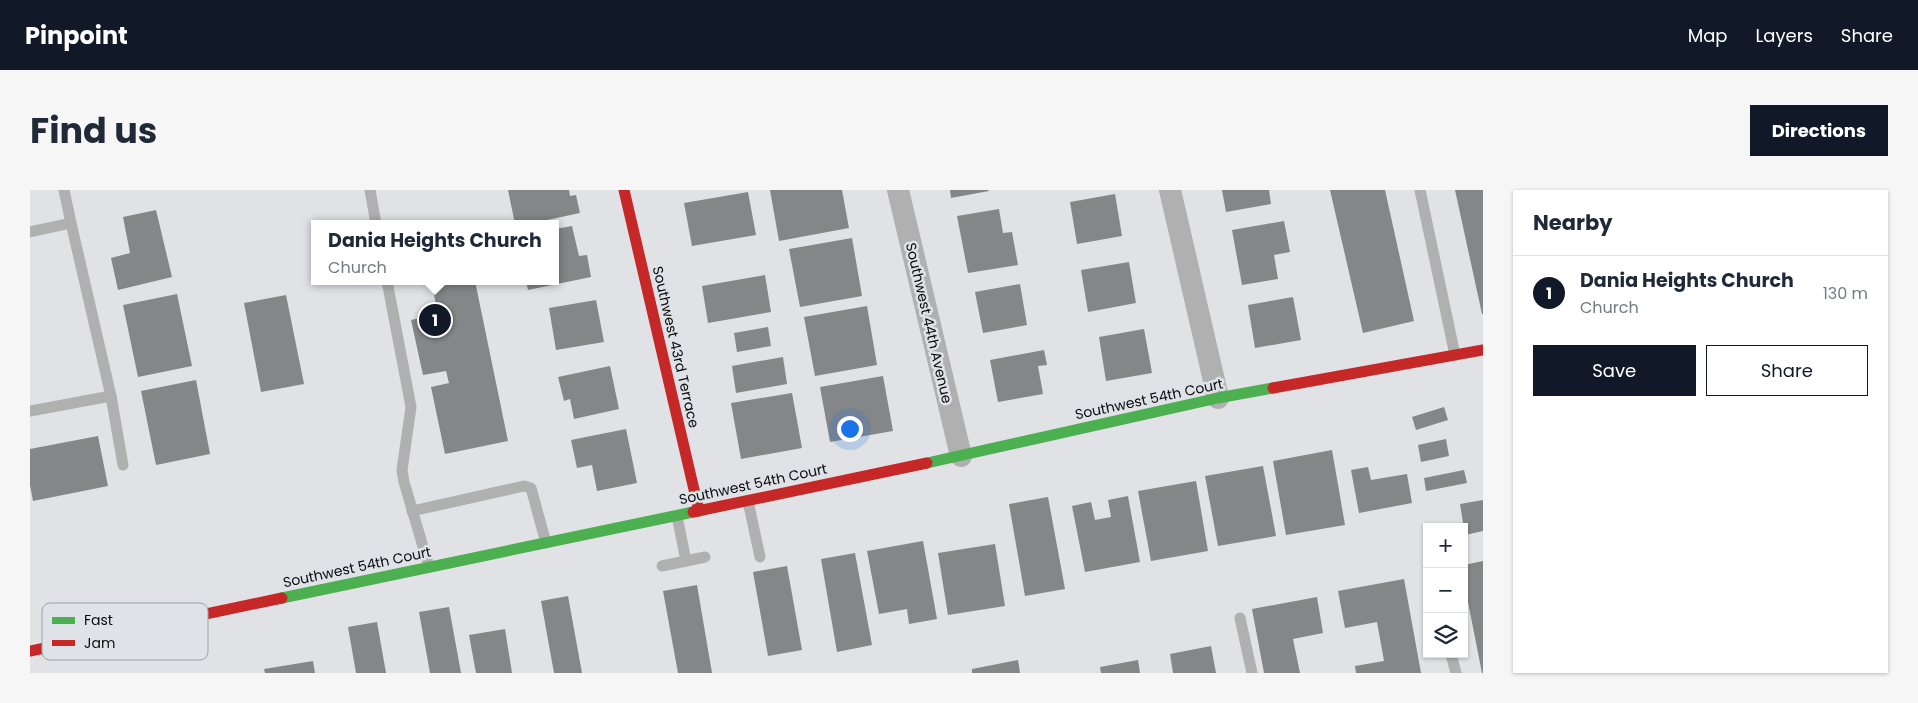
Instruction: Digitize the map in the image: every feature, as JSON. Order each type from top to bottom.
[{"type":"street","name":"Southwest 43rd Terrace","points":[[624,190],[699,511]]},
{"type":"street","name":"Southwest 44th Avenue","points":[[898,190],[961,456]]},
{"type":"street","points":[[1170,190],[1218,398]]},
{"type":"street","name":"Southwest 54th Court","points":[[208,614],[961,456],[1218,398],[1483,350]]},
{"type":"lane","points":[[64,190],[111,396],[123,465]]},
{"type":"lane","points":[[370,190],[375,220]]},
{"type":"lane","points":[[1420,190],[1455,355]]},
{"type":"lane","points":[[30,232],[71,223]]},
{"type":"lane","points":[[388,285],[411,407],[402,470],[429,567]]},
{"type":"lane","points":[[30,411],[111,396]]},
{"type":"lane","points":[[412,511],[524,486],[531,488],[546,543]]},
{"type":"lane","points":[[748,501],[760,557]]},
{"type":"lane","points":[[677,516],[686,561]]},
{"type":"lane","points":[[662,566],[705,557]]},
{"type":"lane","points":[[1240,618],[1252,673]]},
{"type":"lane","points":[[1452,658],[1456,673]]},
{"type":"building","points":[[508,190],[569,190],[570,196],[576,195],[580,213],[547,220],[514,220]]},
{"type":"building","points":[[770,190],[842,190],[849,228],[779,241]]},
{"type":"building","points":[[950,190],[988,190],[989,191],[951,198]]},
{"type":"building","points":[[1222,190],[1269,190],[1271,204],[1226,212]]},
{"type":"building","points":[[1330,190],[1385,190],[1414,321],[1363,333]]},
{"type":"building","points":[[1455,190],[1483,190],[1483,314],[1482,314]]},
{"type":"building","points":[[748,192],[756,235],[692,246],[684,203]]},
{"type":"building","points":[[1115,194],[1122,236],[1077,244],[1070,202]]},
{"type":"building","points":[[999,209],[1003,233],[1012,232],[1018,265],[968,273],[957,216]]},
{"type":"building","points":[[156,210],[172,277],[118,290],[111,258],[130,253],[123,217]]},
{"type":"building","points":[[1284,221],[1290,252],[1274,255],[1278,279],[1242,285],[1232,230]]},
{"type":"building","points":[[572,226],[579,256],[587,255],[591,277],[559,284],[559,228]]},
{"type":"building","points":[[852,238],[862,296],[800,307],[789,249]]},
{"type":"building","points":[[1129,262],[1136,303],[1088,312],[1081,270]]},
{"type":"building","points":[[765,275],[771,312],[708,323],[702,286]]},
{"type":"building","points":[[1020,284],[1027,325],[983,333],[975,292]]},
{"type":"building","points":[[432,285],[476,285],[508,441],[445,454],[431,387],[449,383],[446,371],[423,375],[411,320],[438,314]]},
{"type":"building","points":[[527,285],[552,285],[528,290]]},
{"type":"building","points":[[177,294],[192,366],[138,377],[123,305]]},
{"type":"building","points":[[286,295],[304,384],[261,392],[244,303]]},
{"type":"building","points":[[1293,297],[1301,340],[1255,348],[1248,305]]},
{"type":"building","points":[[596,300],[604,342],[556,350],[549,308]]},
{"type":"building","points":[[867,306],[877,365],[815,376],[804,317]]},
{"type":"building","points":[[768,327],[771,346],[737,352],[734,333]]},
{"type":"building","points":[[1144,329],[1152,373],[1106,381],[1099,337]]},
{"type":"building","points":[[1044,350],[1047,365],[1038,366],[1043,394],[998,402],[990,360]]},
{"type":"building","points":[[783,357],[787,384],[736,393],[732,366]]},
{"type":"building","points":[[610,366],[619,409],[574,419],[570,399],[564,401],[558,377]]},
{"type":"building","points":[[883,376],[893,431],[830,442],[820,387]]},
{"type":"building","points":[[196,380],[210,454],[156,465],[141,391]]},
{"type":"building","points":[[792,393],[802,448],[741,459],[731,403]]},
{"type":"building","points":[[1444,407],[1448,420],[1416,430],[1412,417]]},
{"type":"building","points":[[626,429],[637,483],[597,491],[592,465],[577,468],[571,440]]},
{"type":"building","points":[[98,436],[108,486],[33,501],[30,485],[30,449]]},
{"type":"building","points":[[1446,439],[1449,456],[1421,462],[1418,445]]},
{"type":"building","points":[[1332,450],[1345,525],[1286,535],[1273,461]]},
{"type":"building","points":[[1263,466],[1276,536],[1218,546],[1205,476]]},
{"type":"building","points":[[1368,467],[1371,480],[1407,474],[1412,503],[1359,513],[1351,470]]},
{"type":"building","points":[[1464,470],[1467,483],[1426,491],[1424,478]]},
{"type":"building","points":[[1196,481],[1208,551],[1151,561],[1138,491]]},
{"type":"building","points":[[1128,496],[1140,562],[1085,572],[1072,506],[1091,502],[1095,520],[1111,517],[1108,500]]},
{"type":"building","points":[[1048,497],[1065,589],[1025,596],[1009,504]]},
{"type":"building","points":[[1483,500],[1483,531],[1468,534],[1468,523],[1463,523],[1460,504]]},
{"type":"building","points":[[923,541],[937,619],[909,624],[907,609],[879,614],[867,551]]},
{"type":"building","points":[[995,544],[1005,606],[948,615],[938,553]]},
{"type":"building","points":[[855,553],[872,645],[837,652],[821,559]]},
{"type":"building","points":[[1483,561],[1483,673],[1468,602],[1468,564]]},
{"type":"building","points":[[787,566],[802,650],[768,656],[753,572]]},
{"type":"building","points":[[1404,579],[1421,673],[1356,673],[1355,666],[1384,661],[1377,622],[1345,628],[1338,591]]},
{"type":"building","points":[[697,585],[712,673],[678,673],[663,591]]},
{"type":"building","points":[[568,596],[582,673],[554,673],[541,601]]},
{"type":"building","points":[[1317,597],[1323,633],[1293,639],[1300,673],[1264,673],[1252,609]]},
{"type":"building","points":[[449,607],[461,673],[430,673],[419,612]]},
{"type":"building","points":[[377,622],[386,673],[356,673],[348,627]]},
{"type":"building","points":[[505,629],[512,673],[476,673],[469,635]]},
{"type":"building","points":[[1211,646],[1216,673],[1173,673],[1170,654]]},
{"type":"building","points":[[1018,660],[1020,673],[972,673],[972,669]]},
{"type":"building","points":[[1138,660],[1140,673],[1101,673],[1100,667]]},
{"type":"building","points":[[313,661],[315,673],[265,673],[264,669]]},
{"type":"traffic: fast","points":[[927,463],[1218,398],[1273,388]]},
{"type":"traffic: fast","points":[[282,598],[693,512]]},
{"type":"traffic: jam","points":[[624,190],[699,511]]},
{"type":"traffic: jam","points":[[1273,388],[1483,350]]},
{"type":"traffic: jam","points":[[693,512],[927,463]]},
{"type":"traffic: jam","points":[[208,614],[282,598]]},
{"type":"traffic: jam","points":[[30,651],[42,648]]},
{"type":"place","name":"Dania Heights Church","points":[[435,320]]}]
